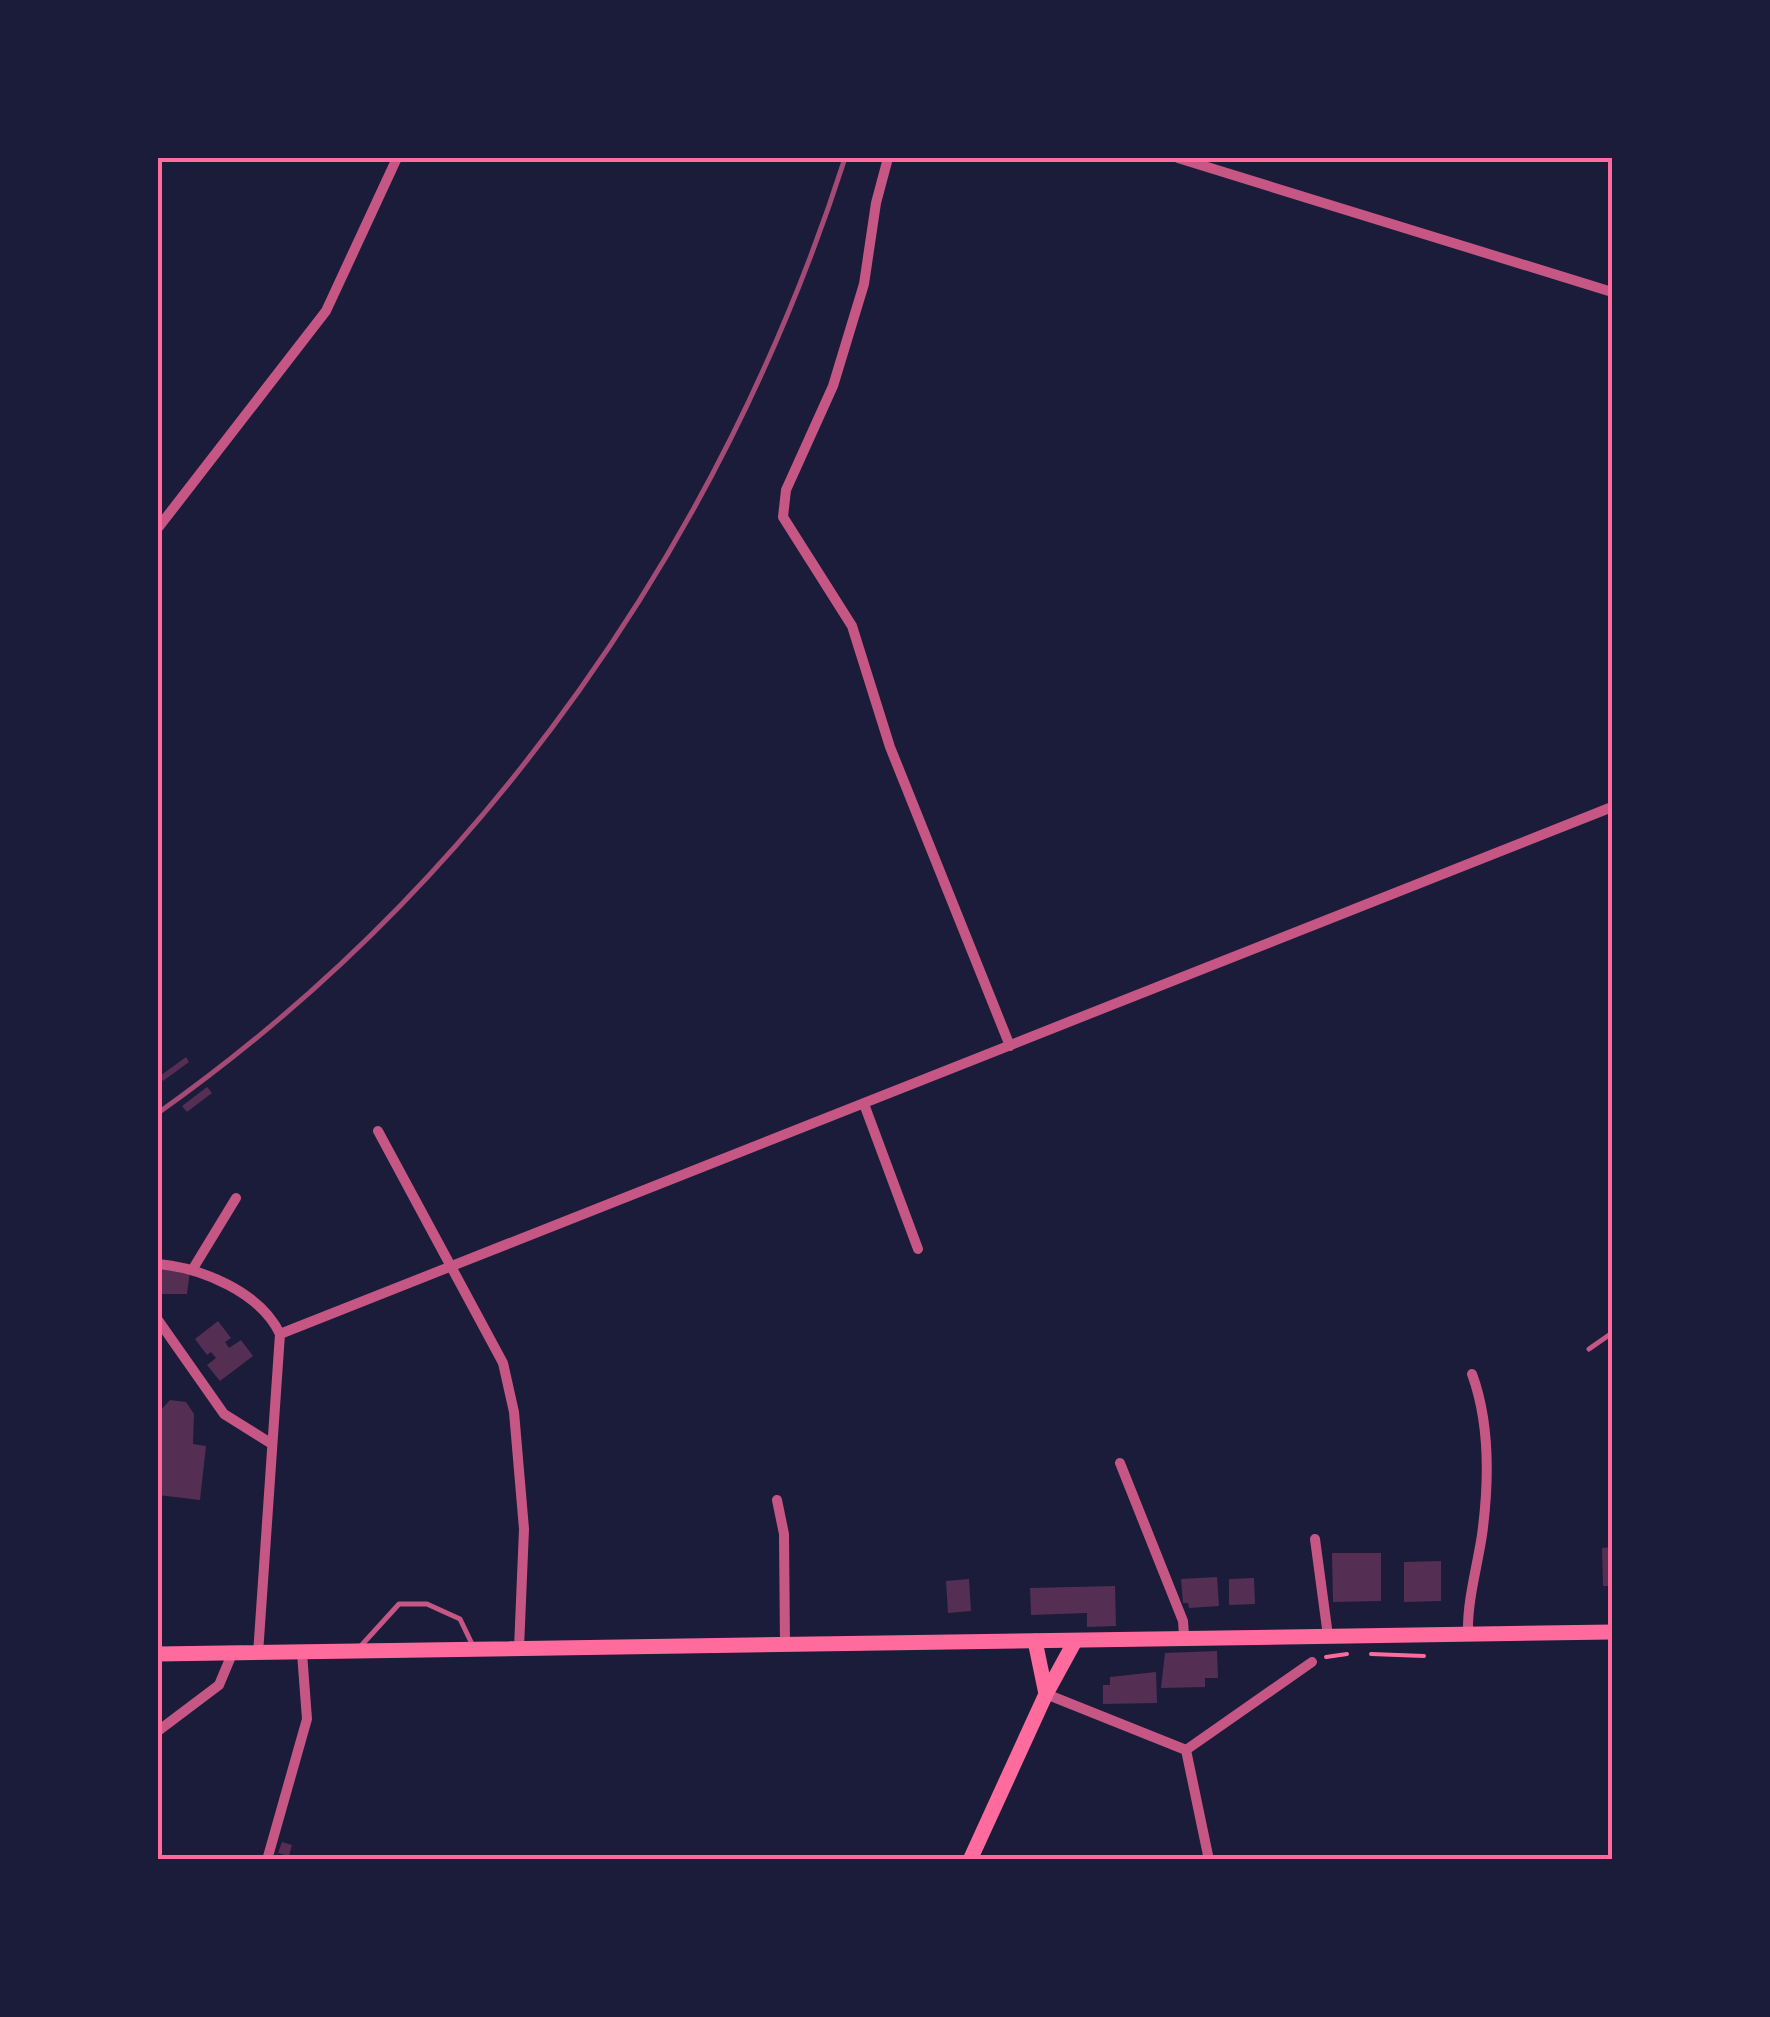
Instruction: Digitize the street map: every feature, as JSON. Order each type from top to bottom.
[{"type":"main road","points":[[158,1654],[1612,1632]]},
{"type":"main road","points":[[1035,1641],[1046,1694]]},
{"type":"main road","points":[[970,1860],[1046,1694],[1075,1641]]},
{"type":"street","points":[[158,528],[326,311],[397,158]]},
{"type":"street","points":[[888,158],[876,203],[864,284],[833,386],[786,490],[783,517],[852,626],[890,747],[1010,1046]]},
{"type":"street","points":[[1178,158],[1612,292]]},
{"type":"street","points":[[280,1334],[1612,808]]},
{"type":"street","points":[[864,1104],[918,1249]]},
{"type":"street","points":[[378,1131],[449,1270],[503,1363],[514,1412],[524,1529],[518,1648]]},
{"type":"street","points":[[194,1267],[236,1198]]},
{"type":"street","points":[[158,1264],[194,1267],[259,1306],[272,1317],[280,1334],[258,1654]]},
{"type":"street","points":[[158,1320],[224,1414],[272,1444]]},
{"type":"street","points":[[1468,1634],[1482,1530],[1485,1433],[1483,1404],[1472,1374]]},
{"type":"street","points":[[1120,1463],[1182,1621],[1184,1636]]},
{"type":"street","points":[[776,1500],[784,1534],[785,1646]]},
{"type":"street","points":[[1315,1539],[1328,1636]]},
{"type":"street","points":[[267,1860],[308,1719],[302,1653]]},
{"type":"street","points":[[158,1731],[219,1685],[232,1654]]},
{"type":"street","points":[[1186,1750],[1312,1662]]},
{"type":"street","points":[[1046,1694],[1186,1750]]},
{"type":"street","points":[[1186,1750],[1209,1860]]},
{"type":"lane","points":[[1589,1349],[1612,1332]]},
{"type":"lane","points":[[356,1651],[400,1604],[427,1604],[460,1619],[474,1649]]},
{"type":"path","points":[[1312,1662],[1360,1654],[1424,1656]]},
{"type":"building","points":[[186,1057],[189,1062],[163,1081],[160,1076]]},
{"type":"building","points":[[207,1087],[212,1093],[187,1112],[182,1106]]},
{"type":"building","points":[[158,1267],[190,1271],[187,1294],[158,1294]]},
{"type":"building","points":[[218,1321],[231,1338],[225,1342],[229,1348],[241,1340],[253,1356],[220,1381],[207,1365],[216,1358],[211,1352],[207,1355],[195,1339]]},
{"type":"building","points":[[170,1400],[186,1402],[194,1414],[193,1444],[206,1446],[200,1500],[158,1495],[158,1413]]},
{"type":"building","points":[[1612,1547],[1609,1601],[1608,1586],[1603,1586],[1602,1548]]},
{"type":"building","points":[[1332,1553],[1381,1553],[1381,1601],[1333,1602]]},
{"type":"building","points":[[1441,1561],[1441,1601],[1404,1602],[1404,1562]]},
{"type":"building","points":[[1217,1577],[1219,1606],[1189,1608],[1188,1603],[1183,1603],[1181,1579]]},
{"type":"building","points":[[1254,1578],[1255,1604],[1229,1605],[1229,1579]]},
{"type":"building","points":[[969,1579],[971,1611],[948,1613],[946,1581]]},
{"type":"building","points":[[1115,1586],[1116,1626],[1087,1627],[1087,1613],[1031,1615],[1030,1588]]},
{"type":"building","points":[[1217,1651],[1218,1678],[1205,1678],[1205,1687],[1161,1688],[1165,1653]]},
{"type":"building","points":[[1156,1672],[1157,1703],[1103,1704],[1103,1685],[1110,1685],[1110,1677]]},
{"type":"building","points":[[282,1842],[292,1845],[289,1856],[278,1853]]},
{"type":"railway","points":[[158,1113],[277,1021],[387,919],[487,809],[579,691],[660,566],[732,435],[794,299],[845,158]]}]
